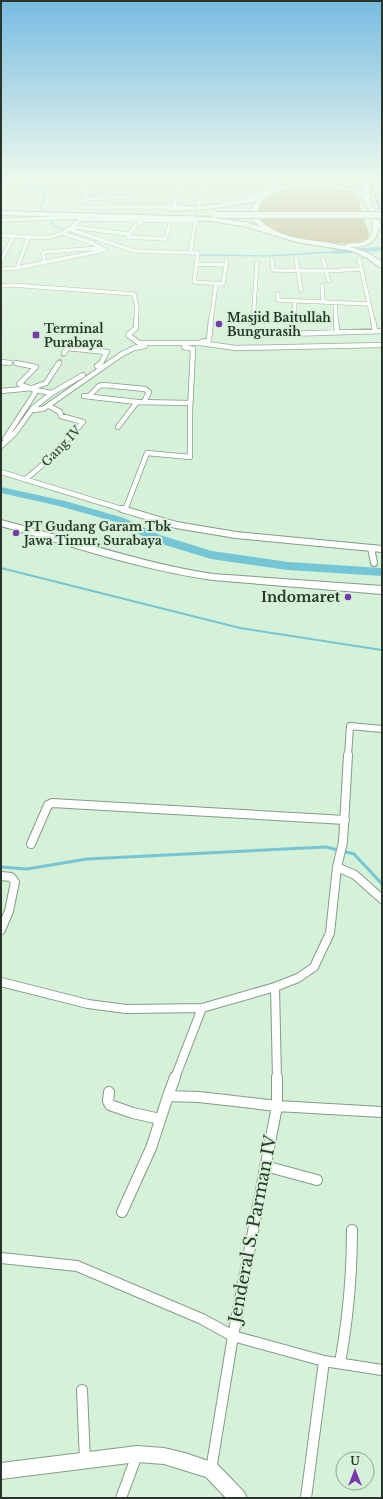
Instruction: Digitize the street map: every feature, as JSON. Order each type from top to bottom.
[{"type":"highway","points":[[335,247],[354,250],[370,256],[382,267]]},
{"type":"highway","points":[[1,523],[149,565],[186,573],[213,577],[332,584],[382,590]]},
{"type":"street","points":[[1,261],[8,247]]},
{"type":"street","points":[[17,268],[24,247]]},
{"type":"street","points":[[121,247],[134,251],[190,253],[198,256],[193,281],[216,284],[224,283],[227,260]]},
{"type":"street","points":[[190,253],[191,247]]},
{"type":"street","points":[[45,263],[43,253],[45,252],[105,248]]},
{"type":"street","points":[[1,269],[17,268],[101,252],[105,251],[105,248]]},
{"type":"street","points":[[296,258],[301,290]]},
{"type":"street","points":[[272,259],[273,270],[361,269]]},
{"type":"street","points":[[323,259],[328,281]]},
{"type":"street","points":[[359,259],[375,331]]},
{"type":"street","points":[[257,263],[253,334],[259,336],[382,331]]},
{"type":"street","points":[[196,264],[226,266]]},
{"type":"street","points":[[200,343],[209,340],[216,284]]},
{"type":"street","points":[[1,286],[12,285],[134,294],[137,308],[136,328],[128,334],[129,336],[139,343],[169,345],[193,349],[190,403],[190,457],[147,453],[125,510]]},
{"type":"street","points":[[322,285],[323,302]]},
{"type":"street","points":[[278,294],[278,300],[369,304]]},
{"type":"street","points":[[293,334],[295,301]]},
{"type":"street","points":[[334,303],[337,331]]},
{"type":"street","points":[[32,410],[41,410],[48,406],[108,363],[137,347],[200,343],[226,347],[250,348],[382,345]]},
{"type":"street","points":[[1,445],[15,433],[32,410],[52,393],[99,365],[107,353],[67,348],[64,353]]},
{"type":"street","points":[[1,362],[10,363]]},
{"type":"street","points":[[1,391],[33,389],[48,382],[58,363]]},
{"type":"street","points":[[16,364],[36,367],[19,384],[52,393]]},
{"type":"street","points":[[144,402],[149,392],[145,388],[103,385],[99,386],[87,396],[137,402],[190,403]]},
{"type":"street","points":[[1,445],[35,393],[33,389]]},
{"type":"street","points":[[118,427],[137,402]]},
{"type":"street","name":"Gang IV","points":[[26,479],[48,460],[83,422],[61,416],[60,412],[48,406]]},
{"type":"street","points":[[1,472],[170,524],[243,536],[382,549]]},
{"type":"street","points":[[371,548],[374,564]]},
{"type":"street","points":[[1,982],[51,996],[126,1009],[202,1008],[275,987],[298,978],[314,967],[330,933],[343,842],[350,726],[382,729]]},
{"type":"street","points":[[30,844],[48,805],[52,803],[345,820]]},
{"type":"street","points":[[339,862],[382,899]]},
{"type":"street","points":[[1,876],[11,877],[15,882],[9,911],[1,930]]},
{"type":"street","name":"Jenderal S. Parman IV","points":[[211,1470],[233,1336],[277,1106],[275,987]]},
{"type":"street","points":[[122,1212],[151,1148],[168,1096],[202,1008]]},
{"type":"street","points":[[109,1092],[108,1101],[110,1105],[134,1113],[160,1119]]},
{"type":"street","points":[[168,1096],[199,1097],[277,1106],[382,1112]]},
{"type":"street","points":[[265,1166],[317,1180]]},
{"type":"street","points":[[340,1363],[347,1324],[352,1268],[352,1230]]},
{"type":"street","points":[[1,1258],[77,1266],[202,1319],[233,1336],[324,1361],[382,1370]]},
{"type":"street","points":[[306,1498],[324,1361]]},
{"type":"street","points":[[82,1390],[85,1461]]},
{"type":"street","points":[[121,1498],[137,1454]]},
{"type":"street","points":[[1,1471],[137,1454],[164,1456],[185,1461],[211,1470],[238,1498]]},
{"type":"waterway","points":[[118,247],[131,251]]},
{"type":"waterway","points":[[335,252],[382,249]]},
{"type":"waterway","points":[[198,255],[265,256],[335,252]]},
{"type":"waterway","points":[[1,490],[61,503],[120,520],[156,538],[211,555],[288,566],[382,572]]},
{"type":"waterway","points":[[1,568],[240,628],[382,650]]},
{"type":"waterway","points":[[1,867],[27,869],[87,859],[326,847],[354,854],[382,884]]},
{"type":"tunnel","points":[[59,363],[64,353]]},
{"type":"place","name":"Masjid Baitullah Bungurasih","points":[[219,324]]},
{"type":"place","name":"Terminal Purabaya","points":[[36,335]]},
{"type":"place","name":"PT Gudang Garam Tbk Jawa Timur, Surabaya","points":[[16,533]]},
{"type":"place","name":"Indomaret","points":[[348,597]]}]
